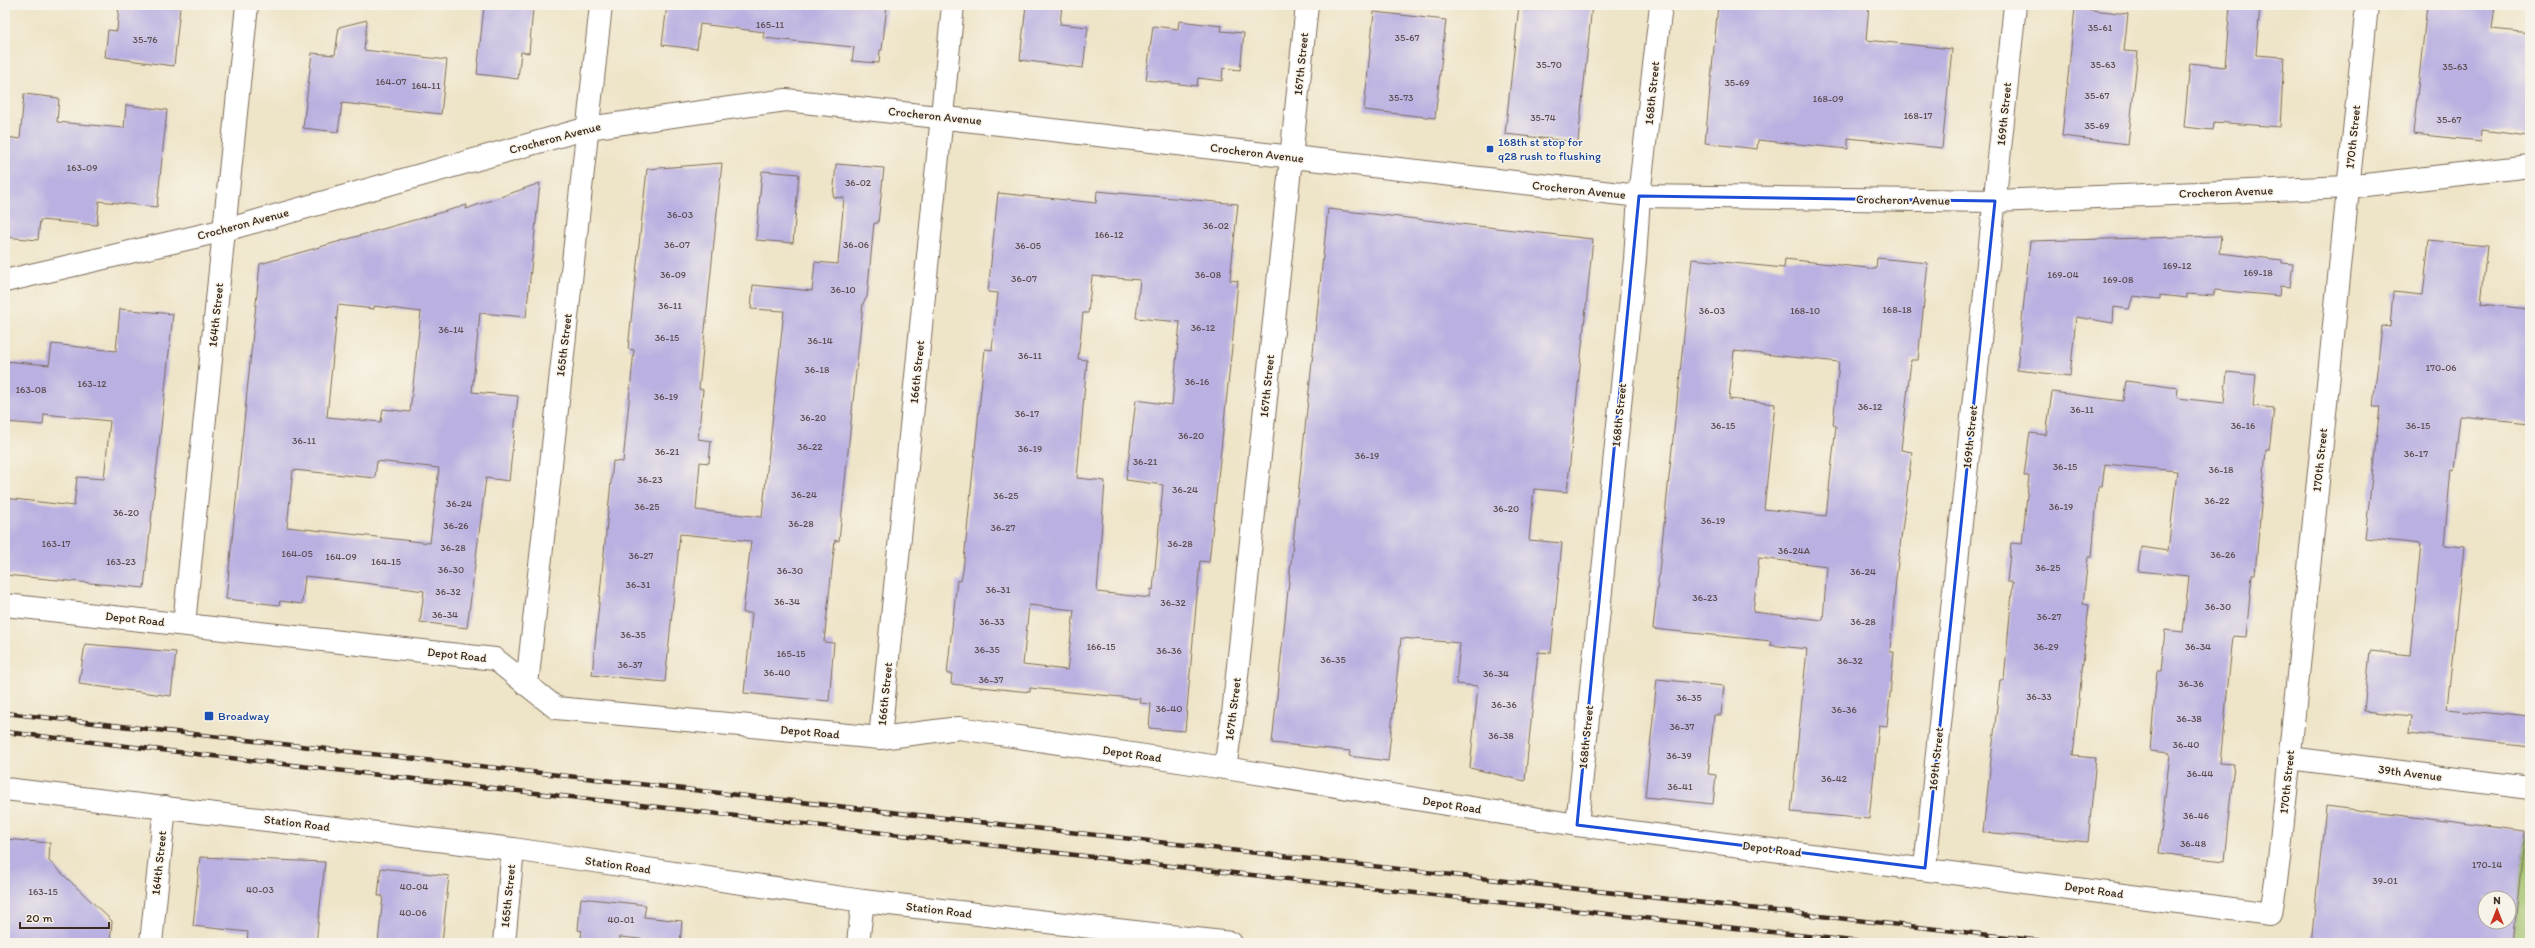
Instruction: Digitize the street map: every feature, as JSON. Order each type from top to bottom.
[{"type":"street","name":"164th Street","points":[[184,624],[247,5]]},
{"type":"street","name":"165th Street","points":[[527,685],[601,5]]},
{"type":"street","name":"166th Street","points":[[880,738],[953,5]]},
{"type":"street","name":"167th Street","points":[[1225,768],[1233,714],[1307,5]]},
{"type":"street","name":"168th Street","points":[[1577,825],[1635,258],[1639,196],[1661,5]]},
{"type":"street","name":"169th Street","points":[[1925,868],[2015,5]]},
{"type":"street","name":"170th Street","points":[[2271,914],[2289,758],[2367,5]]},
{"type":"street","name":"Crocheron Avenue","points":[[5,281],[225,230],[588,128],[786,100],[1639,196],[1995,201],[2348,187],[2530,166]]},
{"type":"street","name":"Depot Road","points":[[5,604],[495,659],[556,708],[880,738],[959,728],[1225,768],[1577,825],[1925,868],[2271,914]]},
{"type":"street","name":"39th Avenue","points":[[2289,758],[2530,788]]},
{"type":"street","name":"Station Road","points":[[5,789],[513,849],[863,901],[1218,942]]},
{"type":"street","name":"164th Street","points":[[151,943],[165,807]]},
{"type":"street","name":"165th Street","points":[[504,943],[513,849]]},
{"type":"street","points":[[858,943],[863,901]]},
{"type":"highlighted area","points":[[1639,196],[1995,201],[1925,868],[1577,825]]},
{"type":"green space","points":[[2525,831],[2530,831],[2530,943],[2513,943],[2514,930],[2517,930],[2517,906]]},
{"type":"building","points":[[119,5],[180,7],[174,66],[105,57],[108,30],[117,31]]},
{"type":"building","points":[[484,5],[533,9],[529,53],[521,52],[518,79],[477,74]]},
{"type":"building","points":[[667,5],[887,5],[879,63],[852,61],[854,47],[763,38],[764,32],[700,24],[697,49],[662,45]]},
{"type":"building","points":[[1026,5],[1062,5],[1060,24],[1088,27],[1083,68],[1020,60]]},
{"type":"building","points":[[1519,5],[1592,5],[1578,142],[1505,134]]},
{"type":"building","points":[[1718,5],[1869,5],[1866,40],[1952,49],[1942,148],[1848,138],[1848,149],[1758,140],[1757,149],[1705,143]]},
{"type":"building","points":[[2230,5],[2260,5],[2256,55],[2284,57],[2280,127],[2214,122],[2213,130],[2184,127],[2190,63],[2225,67]]},
{"type":"building","points":[[2427,5],[2495,5],[2492,29],[2530,33],[2528,136],[2482,130],[2481,141],[2413,134]]},
{"type":"building","points":[[2075,8],[2128,14],[2124,51],[2138,52],[2128,144],[2062,136]]},
{"type":"building","points":[[1374,12],[1446,20],[1435,118],[1364,110]]},
{"type":"building","points":[[367,20],[364,50],[447,60],[441,114],[342,103],[338,132],[303,128],[312,53],[335,55],[339,27]]},
{"type":"building","points":[[1179,21],[1222,26],[1221,31],[1244,33],[1240,70],[1223,68],[1222,81],[1198,78],[1197,86],[1146,80],[1153,26],[1178,29]]},
{"type":"building","points":[[24,94],[59,98],[57,122],[124,128],[126,105],[167,110],[157,207],[99,201],[97,225],[40,220],[38,240],[5,237],[7,137],[20,139]]},
{"type":"building","points":[[722,163],[699,389],[703,390],[698,439],[711,441],[709,463],[700,462],[696,510],[762,517],[784,311],[751,309],[753,285],[812,291],[815,262],[838,264],[844,198],[833,197],[836,164],[884,168],[878,223],[874,223],[867,297],[863,303],[839,541],[835,540],[824,642],[834,643],[829,701],[744,693],[752,613],[743,613],[751,541],[680,534],[665,682],[592,675],[613,461],[623,462],[634,350],[628,349],[647,169]]},
{"type":"building","points":[[762,171],[799,174],[793,243],[756,240]]},
{"type":"building","points":[[540,183],[526,317],[480,313],[472,392],[518,396],[509,481],[486,478],[467,628],[420,622],[424,591],[372,584],[305,576],[302,604],[280,601],[279,605],[226,599],[260,264],[467,205],[466,209]],"holes":[[[338,305],[374,309],[374,306],[421,312],[410,412],[383,409],[381,422],[327,417]],[[377,461],[439,468],[430,543],[287,527],[293,470],[375,478]]]},
{"type":"building","points":[[1097,191],[1238,204],[1230,280],[1238,281],[1232,347],[1209,562],[1200,561],[1185,731],[1149,728],[1151,704],[1140,703],[1141,699],[1030,688],[1030,692],[951,684],[952,674],[947,674],[957,580],[961,581],[963,571],[985,349],[992,350],[998,293],[988,292],[998,193],[1096,203]],"holes":[[[1092,276],[1140,280],[1136,318],[1180,322],[1172,405],[1136,400],[1126,480],[1163,485],[1153,590],[1151,589],[1150,598],[1097,592],[1105,481],[1077,478],[1087,360],[1078,359],[1083,313],[1088,313]],[[1029,605],[1074,610],[1067,670],[1023,665]]]},
{"type":"building","points":[[1328,209],[1593,239],[1567,492],[1534,489],[1529,540],[1562,543],[1551,653],[1538,652],[1525,781],[1470,768],[1478,686],[1456,684],[1460,643],[1401,638],[1388,761],[1349,756],[1350,751],[1272,743]]},
{"type":"building","points":[[2221,236],[2219,253],[2282,260],[2282,263],[2293,264],[2290,287],[2280,286],[2279,296],[2215,290],[2214,296],[2187,294],[2187,298],[2160,295],[2160,299],[2133,296],[2129,309],[2114,307],[2113,323],[2076,317],[2070,376],[2017,370],[2030,241]]},
{"type":"building","points":[[2429,240],[2487,246],[2481,304],[2530,309],[2530,423],[2460,416],[2454,470],[2451,469],[2444,545],[2464,547],[2447,709],[2530,717],[2530,746],[2409,733],[2411,716],[2364,711],[2370,651],[2410,655],[2421,544],[2365,538],[2380,407],[2373,407],[2382,326],[2390,327],[2393,292],[2423,295]]},
{"type":"building","points":[[1877,258],[1928,263],[1918,360],[1911,360],[1901,450],[1912,452],[1896,578],[1890,652],[1894,652],[1887,726],[1879,725],[1869,819],[1791,812],[1807,649],[1770,645],[1771,641],[1653,629],[1692,259],[1784,268],[1785,259],[1876,269]],"holes":[[[1734,351],[1839,362],[1833,425],[1836,426],[1826,516],[1764,509],[1775,404],[1729,399]],[[1759,558],[1827,566],[1823,620],[1753,612]]]},
{"type":"building","points":[[120,309],[173,314],[144,588],[5,575],[5,498],[74,506],[77,477],[104,479],[110,421],[44,414],[43,425],[5,422],[5,361],[49,365],[52,344],[116,351]]},
{"type":"building","points":[[2227,372],[2256,375],[2253,406],[2274,408],[2269,450],[2266,450],[2255,574],[2252,574],[2246,637],[2233,636],[2220,763],[2234,764],[2224,861],[2159,853],[2170,753],[2150,751],[2157,671],[2161,671],[2165,630],[2183,632],[2189,576],[2138,571],[2141,547],[2168,551],[2177,471],[2105,464],[2102,486],[2098,486],[2092,557],[2088,557],[2083,604],[2089,605],[2073,756],[2096,758],[2088,842],[1983,832],[2000,680],[2004,680],[2013,582],[2007,582],[2011,543],[2022,544],[2029,476],[2024,476],[2030,433],[2046,435],[2052,392],[2123,401],[2126,381],[2178,388],[2177,398],[2224,403]]},
{"type":"building","points":[[85,644],[176,652],[171,696],[79,684]]},
{"type":"building","points":[[1657,679],[1724,686],[1721,715],[1714,715],[1708,774],[1716,775],[1713,804],[1645,797]]},
{"type":"building","points":[[2326,806],[2525,831],[2517,906],[2517,890],[2477,890],[2477,930],[2514,930],[2513,943],[2394,943],[2338,938],[2338,943],[2311,943]]},
{"type":"building","points":[[5,839],[50,843],[49,861],[112,921],[110,943],[5,943]]},
{"type":"building","points":[[200,857],[325,862],[316,943],[247,943],[248,932],[193,926]]},
{"type":"building","points":[[381,868],[449,876],[442,943],[378,943],[383,896],[378,896]]},
{"type":"building","points":[[581,898],[646,905],[644,917],[682,921],[680,943],[620,937],[619,943],[580,943],[582,931],[578,930]]},
{"type":"railway","points":[[5,713],[2061,943]]},
{"type":"railway","points":[[5,732],[1197,869],[1871,943]]},
{"type":"place","name":"168th st stop for q28 rush to flushing","points":[[1490,149]]},
{"type":"place","name":"Broadway","points":[[209,716]]}]
